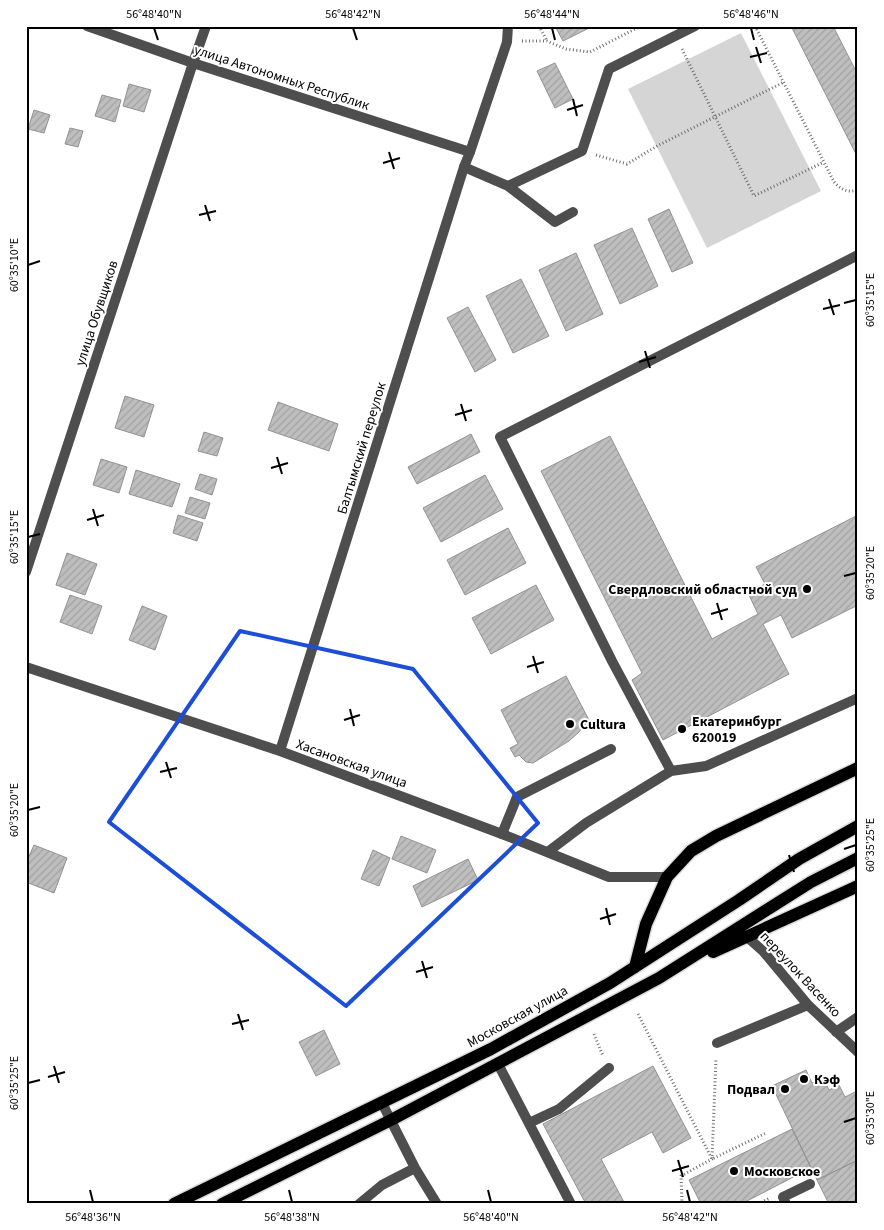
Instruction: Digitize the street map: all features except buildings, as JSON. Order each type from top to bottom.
[{"type":"main road","points":[[635,967],[646,924],[666,877],[691,851],[716,836],[858,768]]},
{"type":"main road","name":"Московская улица","points":[[174,1204],[491,1049],[635,967],[799,859],[858,826]]},
{"type":"main road","points":[[659,978],[811,882],[858,858]]},
{"type":"main road","points":[[222,1204],[391,1120],[659,978],[746,936],[858,886]]},
{"type":"street","name":"улица Автономных Республик","points":[[86,26],[192,63],[470,152]]},
{"type":"street","name":"улица Обувщиков","points":[[26,572],[192,63],[206,26]]},
{"type":"street","name":"Балтымский переулок","points":[[280,751],[464,167],[507,42],[508,26]]},
{"type":"street","points":[[508,186],[582,151],[609,69],[695,26]]},
{"type":"street","points":[[464,167],[508,186],[555,222],[573,212]]},
{"type":"street","points":[[671,771],[612,662],[500,437],[858,255]]},
{"type":"street","name":"Хасановская улица","points":[[26,668],[280,751],[549,852],[608,877],[666,877]]},
{"type":"street","points":[[549,852],[586,823],[671,771],[706,766],[858,698]]},
{"type":"street","points":[[502,834],[517,797],[611,749]]},
{"type":"street","name":"переулок Васенко","points":[[746,936],[763,951],[808,1006],[858,1052]]},
{"type":"street","points":[[717,1043],[808,1006]]},
{"type":"street","points":[[836,1032],[858,1017]]},
{"type":"street","points":[[498,1064],[571,1204]]},
{"type":"street","points":[[529,1123],[559,1109],[609,1068]]},
{"type":"street","points":[[382,1103],[415,1168],[437,1204]]},
{"type":"street","points":[[359,1204],[382,1185],[415,1168]]},
{"type":"street","points":[[786,1204],[783,1198],[810,1184]]},
{"type":"path","points":[[539,26],[547,41]]},
{"type":"path","points":[[507,42],[547,41],[566,49],[590,52],[641,26]]},
{"type":"path","points":[[755,26],[834,182],[839,188],[854,191],[858,189]]},
{"type":"path","points":[[676,36],[754,196],[824,162]]},
{"type":"path","points":[[582,151],[627,164],[656,146],[784,82]]},
{"type":"path","points":[[638,1014],[712,1159]]},
{"type":"path","points":[[594,1034],[609,1068]]},
{"type":"path","points":[[712,1159],[717,1043]]},
{"type":"path","points":[[682,1204],[681,1176],[766,1133]]},
{"type":"highlighted area","points":[[240,631],[413,669],[538,823],[346,1006],[109,822]]},
{"type":"shaded area","points":[[741,33],[821,191],[707,248],[628,89]]},
{"type":"place","name":"Свердловский областной суд","points":[[807,589]]},
{"type":"place","name":"Cultura","points":[[570,724]]},
{"type":"place","name":"Екатеринбург 620019","points":[[682,729]]},
{"type":"place","name":"Кэф","points":[[804,1079]]},
{"type":"place","name":"Подвал","points":[[785,1089]]},
{"type":"place","name":"Московское","points":[[734,1171]]}]
